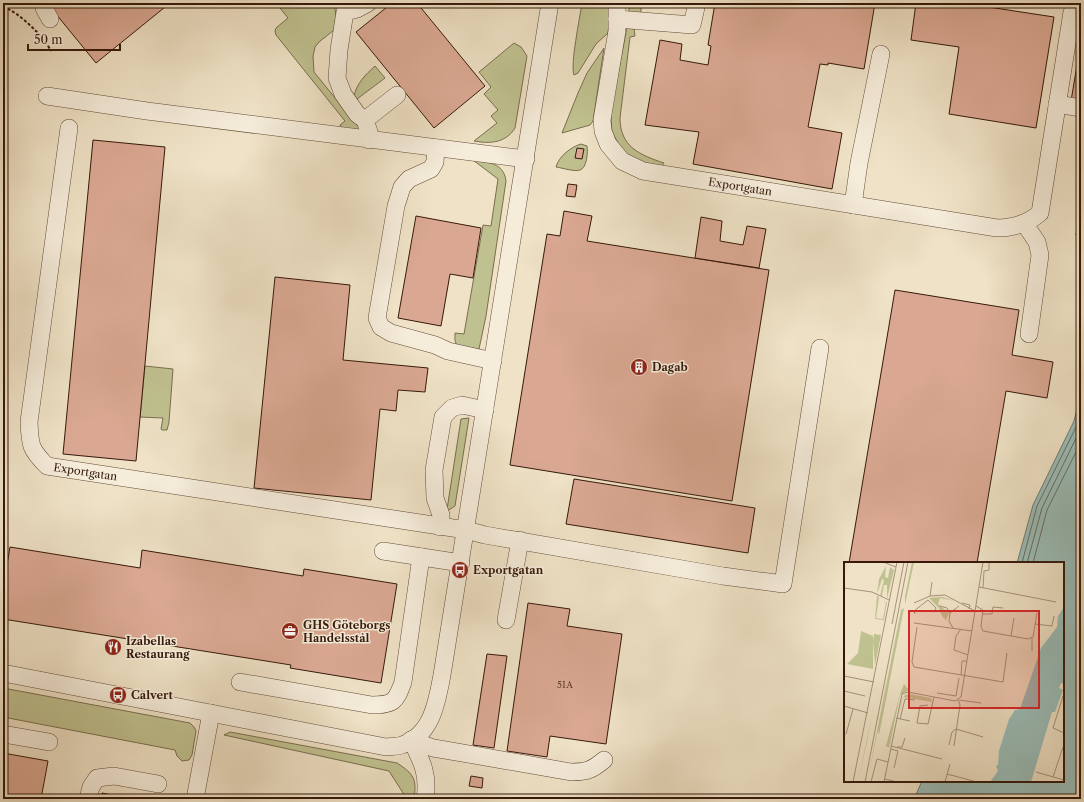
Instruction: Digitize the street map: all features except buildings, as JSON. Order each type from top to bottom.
[{"type":"street","points":[[44,3],[44,8],[50,20]]},
{"type":"street","points":[[368,3],[357,9],[345,7],[337,78],[343,94],[357,114],[365,120],[369,132],[369,140]]},
{"type":"street","points":[[3,673],[386,747],[401,746],[421,733],[435,710],[442,675],[550,3]]},
{"type":"street","points":[[617,11],[692,25],[697,3]]},
{"type":"street","name":"Exportgatan","points":[[617,11],[617,31],[602,120],[603,131],[608,144],[622,161],[643,171],[998,228],[1008,228],[1029,221]]},
{"type":"street","points":[[1029,334],[1040,255],[1029,221],[1040,213],[1072,12]]},
{"type":"street","points":[[853,205],[881,54]]},
{"type":"street","points":[[365,120],[398,95]]},
{"type":"street","points":[[47,96],[147,111],[526,159]]},
{"type":"street","points":[[1057,104],[1081,108]]},
{"type":"street","name":"Exportgatan","points":[[69,128],[29,422],[30,440],[36,454],[47,466],[466,530],[485,535],[723,576],[783,584],[820,348]]},
{"type":"street","points":[[436,148],[435,162],[431,169],[409,179],[402,187],[396,206],[377,318],[381,327],[391,332],[435,345],[448,351],[493,360]]},
{"type":"street","points":[[440,527],[440,515],[435,498],[434,470],[443,417],[452,408],[462,406],[485,410]]},
{"type":"street","points":[[506,620],[520,540]]},
{"type":"street","points":[[383,551],[460,563]]},
{"type":"street","points":[[240,682],[372,705],[392,703],[399,694],[403,682],[421,557]]},
{"type":"street","points":[[195,799],[211,713]]},
{"type":"street","points":[[3,734],[49,742]]},
{"type":"street","points":[[411,740],[433,748],[571,772],[585,772],[595,768],[604,760]]},
{"type":"street","points":[[411,740],[419,755],[427,781],[425,799]]},
{"type":"street","points":[[88,799],[91,787],[97,778],[114,776],[158,784]]},
{"type":"path","points":[[3,7],[10,9],[33,28],[47,43],[51,51]]},
{"type":"green space","points":[[276,3],[334,3],[336,15],[334,30],[315,47],[313,56],[314,72],[361,130],[342,128],[340,125],[345,121],[276,35],[276,28],[288,18]]},
{"type":"green space","points":[[582,3],[608,3],[610,12],[608,33],[596,44],[578,73],[574,75],[574,52]]},
{"type":"green space","points":[[629,3],[641,3],[640,14],[631,14],[629,11]]},
{"type":"green space","points":[[627,27],[634,29],[635,36],[630,37],[620,118],[621,128],[628,143],[633,148],[647,157],[664,163],[662,166],[658,167],[629,158],[621,148],[612,132],[612,106]]},
{"type":"green space","points":[[514,43],[521,47],[527,56],[515,128],[507,137],[497,141],[474,141],[497,123],[491,116],[498,110],[484,94],[491,87],[479,72]]},
{"type":"green space","points":[[604,48],[593,121],[590,125],[562,133],[587,73]]},
{"type":"green space","points":[[375,66],[385,78],[357,99],[358,102],[354,96],[357,87]]},
{"type":"green space","points":[[581,144],[587,146],[586,160],[582,169],[575,171],[556,167],[566,152]]},
{"type":"green space","points":[[473,160],[494,164],[499,167],[505,175],[506,181],[486,316],[479,349],[458,346],[455,341],[455,333],[464,334],[483,225],[491,226],[498,179]]},
{"type":"green space","points":[[145,366],[173,369],[169,422],[167,430],[161,429],[163,418],[140,417]]},
{"type":"green space","points":[[469,418],[455,506],[449,510],[447,509],[461,419]]},
{"type":"green space","points":[[3,688],[190,723],[196,731],[192,755],[189,760],[182,761],[177,756],[175,750],[3,717]]},
{"type":"green space","points":[[230,732],[397,763],[407,770],[413,778],[415,786],[414,799],[403,799],[403,793],[389,771],[224,735]]},
{"type":"water","points":[[1081,393],[1081,799],[914,799],[922,782],[1064,782],[1064,562],[1017,562],[1033,505],[1074,421]]},
{"type":"place","name":"Dagab","points":[[639,367]]},
{"type":"place","name":"Exportgatan","points":[[460,570]]},
{"type":"place","name":"GHS Göteborgs Handelsstål","points":[[290,631]]},
{"type":"place","name":"Izabellas Restaurang","points":[[113,647]]},
{"type":"place","name":"Calvert","points":[[118,695]]}]
